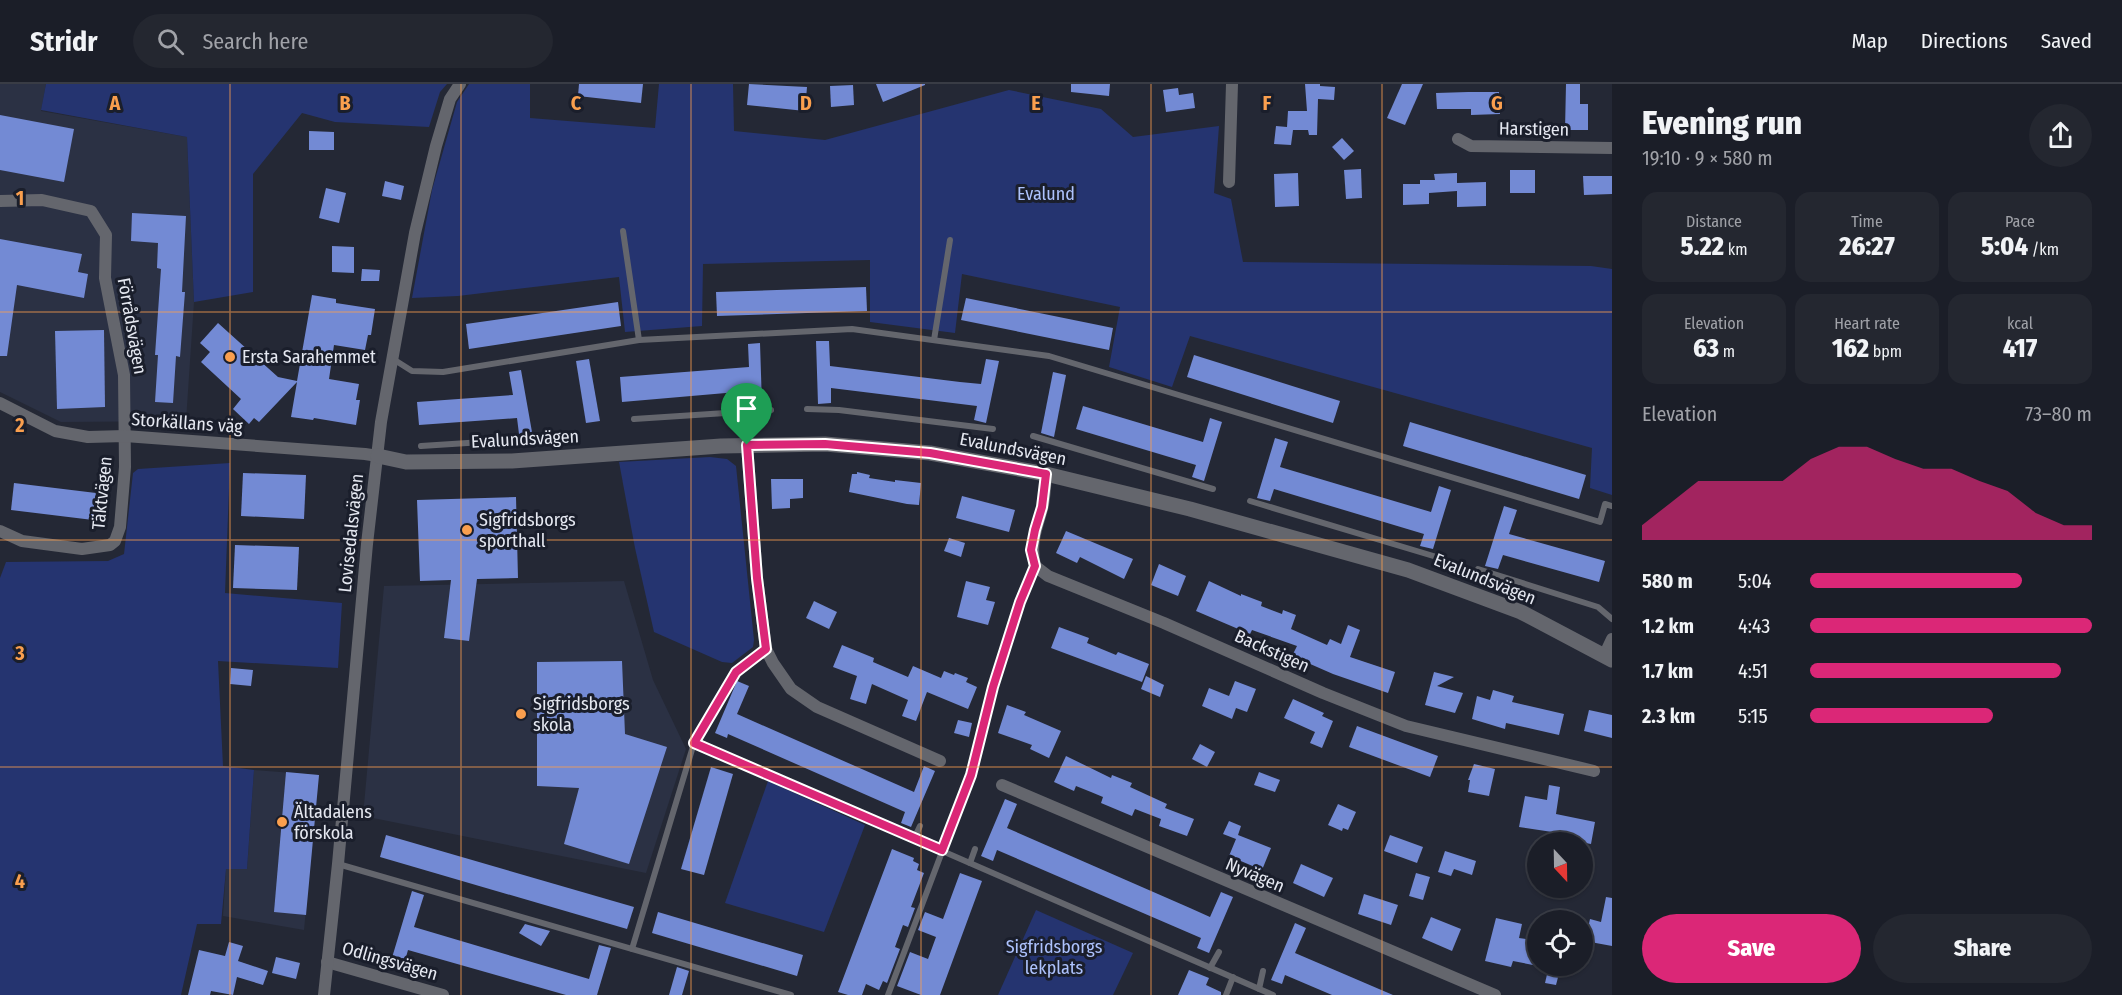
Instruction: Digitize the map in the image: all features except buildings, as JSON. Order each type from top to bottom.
[{"type":"street","name":"Lovisedalsvägen","points":[[324,995],[367,544],[381,422],[415,233],[450,99],[460,84]]},
{"type":"street","points":[[1229,182],[1232,84]]},
{"type":"street","name":"Harstigen","points":[[1458,139],[1471,146],[1612,148]]},
{"type":"street","name":"Förrådsvägen","points":[[0,201],[42,200],[91,211],[106,235],[105,278],[124,375],[125,436]]},
{"type":"street","name":"Storkällans väg","points":[[0,403],[55,430],[88,437],[125,436],[378,456]]},
{"type":"street","name":"Täktvägen","points":[[0,531],[22,540],[82,549],[110,545],[115,541],[120,527],[125,436]]},
{"type":"street","name":"Evalundsvägen","points":[[378,456],[406,462],[512,460],[747,445],[825,444],[930,453],[1046,474],[1190,509],[1408,570],[1521,612],[1608,658]]},
{"type":"street","points":[[747,445],[757,578],[766,649],[773,663],[791,689],[817,707],[940,761]]},
{"type":"street","points":[[1035,566],[1031,550],[1042,507],[1046,474]]},
{"type":"street","name":"Backstigen","points":[[1035,566],[1048,576],[1406,726],[1594,771]]},
{"type":"street","points":[[1608,658],[1612,639]]},
{"type":"street","name":"Nyvägen","points":[[1002,785],[1495,995]]},
{"type":"street","name":"Odlingsvägen","points":[[327,962],[443,995]]},
{"type":"lane","points":[[623,231],[639,340]]},
{"type":"lane","points":[[934,340],[950,240]]},
{"type":"lane","points":[[393,358],[412,371],[443,372],[639,340],[852,330],[1049,356],[1600,522],[1605,504],[1612,506]]},
{"type":"lane","points":[[807,409],[839,410],[993,429]]},
{"type":"lane","points":[[634,419],[771,410]]},
{"type":"lane","points":[[421,446],[514,440],[539,436]]},
{"type":"lane","points":[[1033,436],[1213,489]]},
{"type":"lane","points":[[1250,501],[1440,558]]},
{"type":"lane","points":[[888,995],[971,775],[993,687],[1020,602],[1035,566]]},
{"type":"lane","points":[[1478,569],[1598,607],[1612,618]]},
{"type":"lane","points":[[632,949],[694,743],[736,672],[766,649]]},
{"type":"lane","points":[[694,743],[1273,995]]},
{"type":"lane","points":[[914,839],[920,826]]},
{"type":"lane","points":[[970,863],[975,849]]},
{"type":"lane","points":[[338,864],[791,995]]},
{"type":"lane","points":[[1210,968],[1219,952]]},
{"type":"lane","points":[[1259,989],[1263,971]]},
{"type":"lane","points":[[1226,995],[1233,977]]},
{"type":"shaded area","points":[[0,84],[46,84],[41,111],[187,137],[194,302],[186,421],[61,422],[0,392]]},
{"type":"shaded area","name":"Sigfridsborgs skola","points":[[624,581],[653,680],[686,749],[646,873],[363,816],[384,586]]},
{"type":"shaded area","name":"Ältadalens förskola","points":[[254,770],[319,775],[304,930],[223,916],[226,869],[247,869]]},
{"type":"green space","points":[[46,84],[447,84],[440,92],[429,127],[335,122],[302,113],[253,174],[253,292],[194,302],[187,137],[41,110]]},
{"type":"green space","name":"Evalund","points":[[469,84],[530,84],[530,118],[655,128],[659,84],[733,84],[734,131],[825,140],[1009,90],[1101,109],[1133,137],[1219,126],[1214,193],[1231,199],[1243,262],[1591,266],[1612,269],[1612,495],[1590,488],[1592,448],[1190,336],[1172,387],[1109,367],[1120,307],[962,274],[955,333],[870,322],[870,260],[703,264],[702,326],[625,332],[619,277],[458,296],[412,298],[432,190],[457,102]]},
{"type":"green space","points":[[710,457],[727,459],[736,466],[754,640],[753,647],[732,663],[722,662],[654,632],[619,462]]},
{"type":"green space","points":[[230,463],[225,593],[342,603],[338,668],[218,661],[223,766],[254,770],[247,869],[226,869],[221,924],[197,924],[181,995],[0,995],[0,578],[6,562],[108,561],[124,554],[133,473],[138,469]]},
{"type":"green space","points":[[768,781],[865,825],[824,932],[725,903]]},
{"type":"green space","name":"Sigfridsborgs lekplats","points":[[1036,910],[1133,953],[1113,995],[998,995]]},
{"type":"place","name":"Ersta Sarahemmet","points":[[230,357]]},
{"type":"place","name":"Sigfridsborgs sporthall","points":[[467,530]]},
{"type":"place","name":"Sigfridsborgs skola","points":[[521,714]]},
{"type":"place","name":"Ältadalens förskola","points":[[282,822]]},
{"type":"route","points":[[825,444],[930,453],[1046,474],[1042,507],[1031,550],[1035,566],[1020,602],[993,687],[971,775],[942,850],[694,743],[736,672],[766,649],[757,578],[747,445],[825,444]]}]
